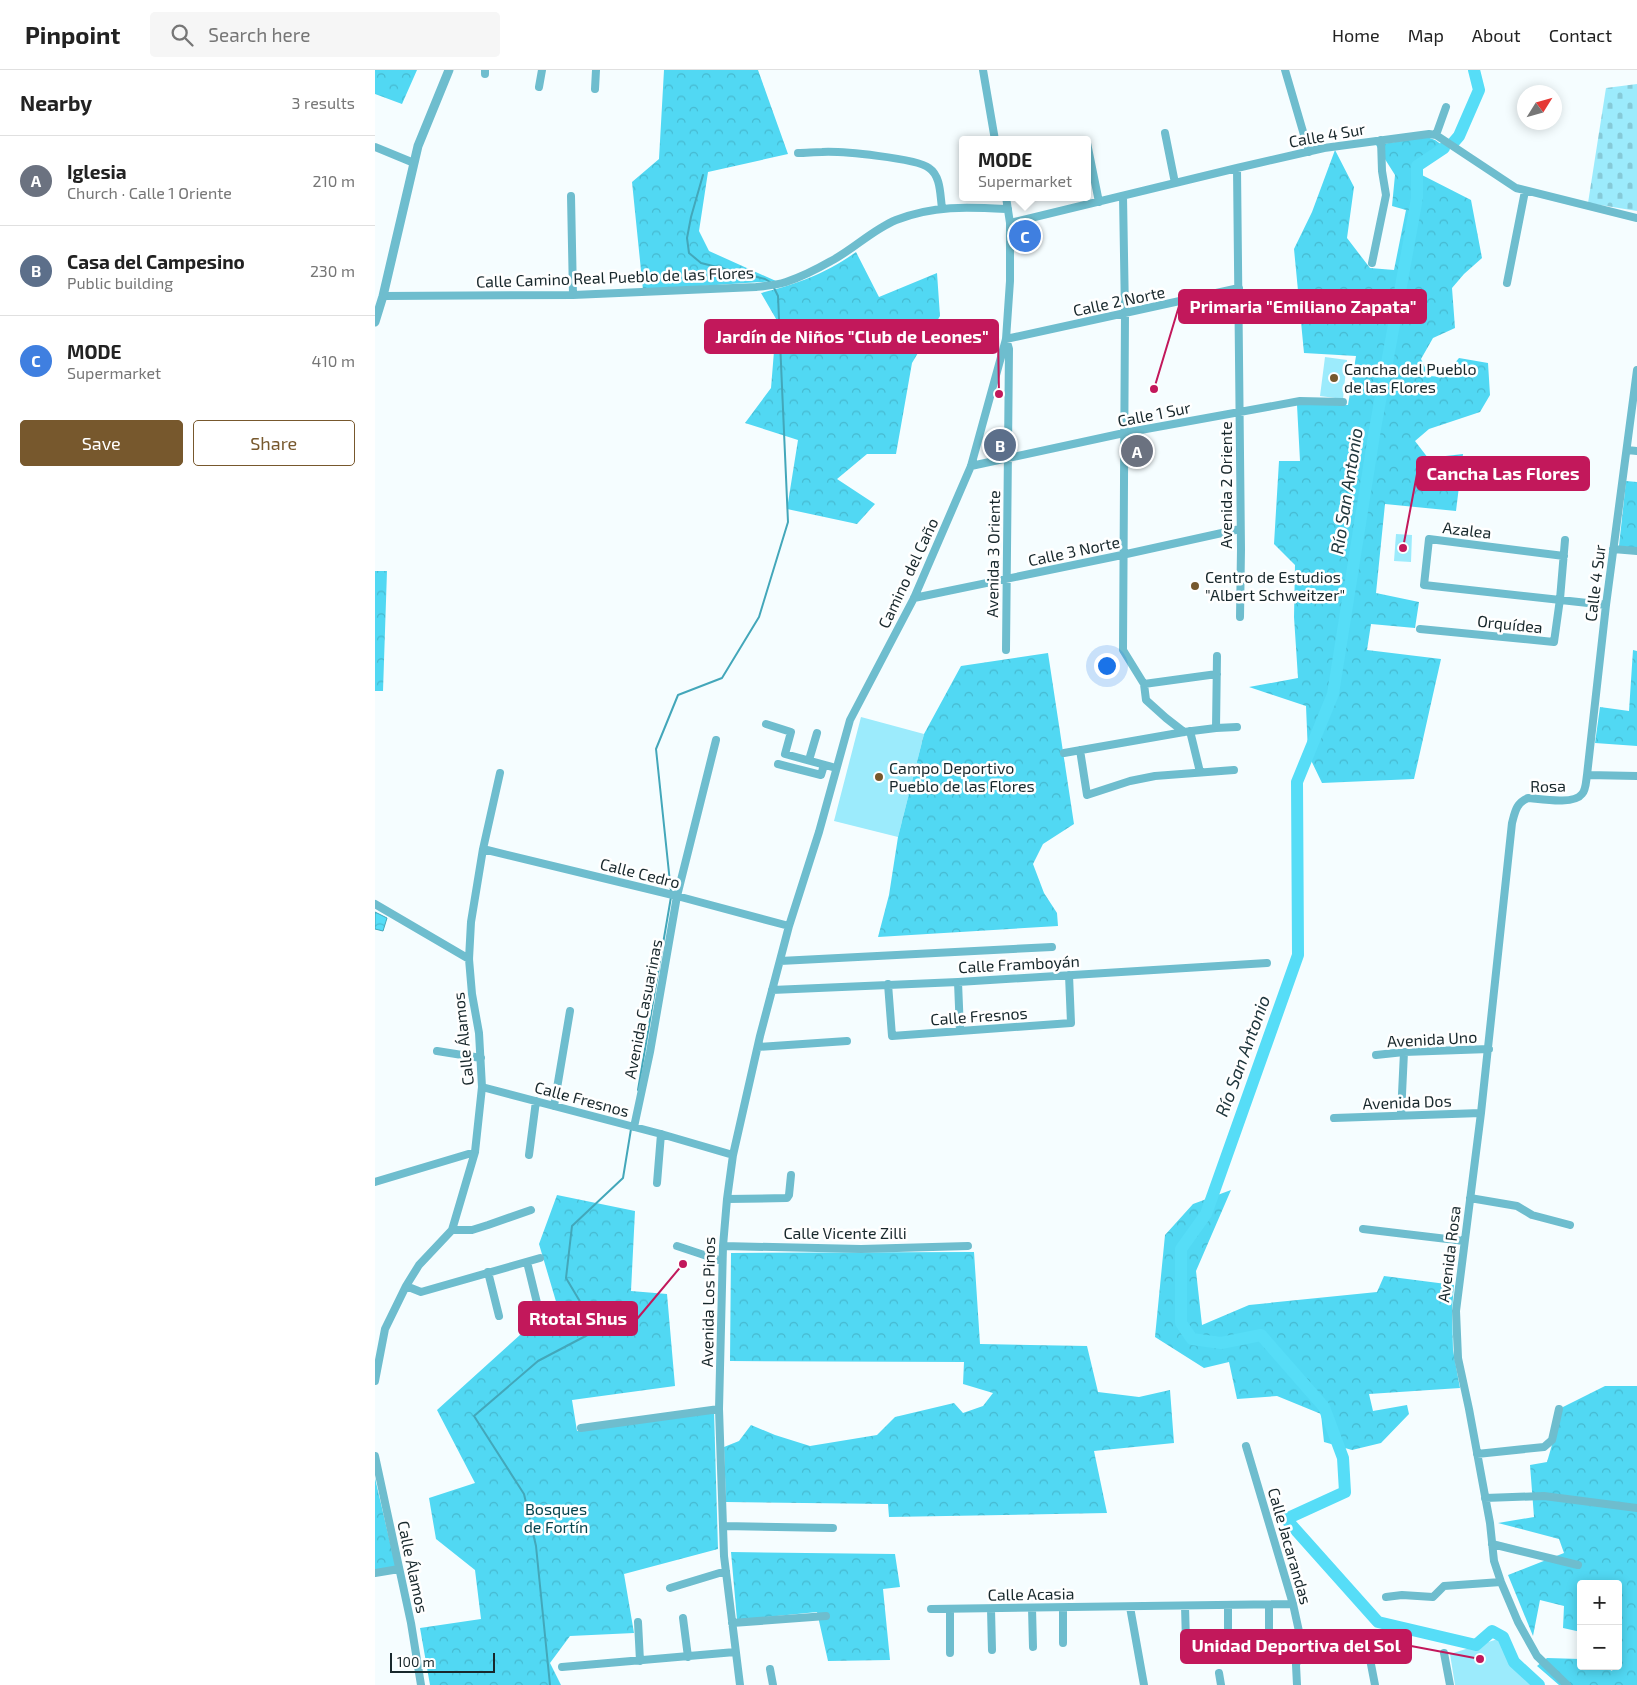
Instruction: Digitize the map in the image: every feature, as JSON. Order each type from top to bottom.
[{"type":"street","points":[[375,322],[383,296],[418,146],[449,70]]},
{"type":"street","points":[[539,87],[541,70]]},
{"type":"street","points":[[595,89],[596,70]]},
{"type":"street","points":[[983,70],[994,136]]},
{"type":"street","points":[[1285,70],[1309,152]]},
{"type":"street","points":[[1446,107],[1435,135],[1516,188],[1637,218]]},
{"type":"street","points":[[1165,133],[1175,183]]},
{"type":"street","name":"Calle 4 Sur","points":[[1010,223],[1309,152],[1381,140],[1429,134],[1435,135]]},
{"type":"street","points":[[1372,263],[1387,195],[1382,171],[1381,140]]},
{"type":"street","points":[[375,148],[414,163]]},
{"type":"street","points":[[798,154],[823,152],[912,161],[929,168],[935,175],[938,181],[942,208]]},
{"type":"street","points":[[1091,163],[1099,202]]},
{"type":"street","name":"Avenida 2 Oriente","points":[[1237,168],[1240,617]]},
{"type":"street","points":[[1507,283],[1525,191]]},
{"type":"street","points":[[571,196],[573,295]]},
{"type":"street","points":[[1123,196],[1125,314],[1122,555],[1123,650],[1144,684],[1146,700],[1166,718],[1187,731],[1199,772]]},
{"type":"street","name":"Camino del Caño","points":[[789,926],[819,832],[850,720],[914,598],[971,466],[1006,340],[1010,281],[1010,223],[1007,201]]},
{"type":"street","name":"Calle Camino Real Pueblo de las Flores","points":[[383,296],[573,295],[756,287],[785,282],[832,261],[882,227],[909,216],[942,208],[964,206],[1008,209]]},
{"type":"street","name":"Calle 2 Norte","points":[[1006,340],[1239,288]]},
{"type":"street","name":"Avenida 3 Oriente","points":[[1006,340],[1009,349],[1006,650]]},
{"type":"street","name":"Calle 4 Sur","points":[[1578,798],[1584,793],[1587,775],[1606,605],[1637,370]]},
{"type":"street","name":"Calle 1 Sur","points":[[971,466],[1124,433],[1300,401],[1343,402]]},
{"type":"street","points":[[1627,450],[1637,451]]},
{"type":"street","name":"Calle 3 Norte","points":[[914,598],[1240,529]]},
{"type":"street","name":"Azalea","points":[[1564,556],[1429,539],[1424,585],[1606,605]]},
{"type":"street","points":[[1561,600],[1565,540]]},
{"type":"street","points":[[1613,549],[1637,551]]},
{"type":"street","name":"Orquídea","points":[[1420,629],[1554,642],[1561,600]]},
{"type":"street","points":[[1217,656],[1217,728]]},
{"type":"street","points":[[1144,684],[1217,674]]},
{"type":"street","points":[[766,724],[791,732],[785,754],[836,768]]},
{"type":"street","points":[[1064,753],[1187,731],[1237,727]]},
{"type":"street","points":[[809,760],[817,733]]},
{"type":"street","name":"Avenida Casuarinas","points":[[634,1127],[677,896],[716,740]]},
{"type":"street","points":[[1080,750],[1087,795],[1130,781],[1155,776],[1234,770]]},
{"type":"street","points":[[778,764],[821,775],[824,765]]},
{"type":"street","name":"Calle Álamos","points":[[375,1381],[385,1329],[406,1286],[419,1265],[452,1230],[475,1152],[482,1087],[479,1033],[472,994],[469,959],[471,922],[483,849],[500,773]]},
{"type":"street","points":[[1587,775],[1637,776]]},
{"type":"street","name":"Rosa","points":[[1519,803],[1528,798],[1570,801],[1578,798]]},
{"type":"street","name":"Avenida Rosa","points":[[1519,803],[1513,823],[1489,1049],[1456,1311],[1457,1358],[1477,1454],[1495,1561],[1501,1582],[1518,1622],[1537,1656],[1567,1685]]},
{"type":"street","name":"Calle Cedro","points":[[483,849],[677,896],[789,926]]},
{"type":"street","points":[[375,904],[469,959]]},
{"type":"street","name":"Avenida Los Pinos","points":[[740,1685],[726,1571],[723,1526],[719,1409],[722,1261],[727,1198],[733,1155],[789,926]]},
{"type":"street","points":[[780,961],[1053,947]]},
{"type":"street","name":"Calle Framboyán","points":[[772,990],[958,982],[1267,963]]},
{"type":"street","name":"Calle Fresnos","points":[[888,984],[893,1036],[1071,1023],[1069,975]]},
{"type":"street","points":[[958,982],[960,1031]]},
{"type":"street","points":[[554,1106],[570,1011]]},
{"type":"street","points":[[758,1047],[847,1041]]},
{"type":"street","name":"Avenida Uno","points":[[1376,1055],[1489,1049]]},
{"type":"street","points":[[437,1051],[481,1058]]},
{"type":"street","points":[[1401,1115],[1405,1052]]},
{"type":"street","name":"Calle Fresnos","points":[[482,1087],[733,1155]]},
{"type":"street","points":[[529,1155],[536,1101]]},
{"type":"street","name":"Avenida Dos","points":[[1334,1118],[1481,1113]]},
{"type":"street","points":[[657,1183],[661,1134]]},
{"type":"street","points":[[375,1182],[475,1152]]},
{"type":"street","points":[[727,1198],[787,1198],[791,1175]]},
{"type":"street","points":[[1470,1198],[1517,1206],[1532,1215],[1570,1225]]},
{"type":"street","points":[[452,1230],[472,1230],[531,1210]]},
{"type":"street","points":[[1363,1229],[1464,1241]]},
{"type":"street","points":[[677,1246],[722,1261]]},
{"type":"street","name":"Calle Vicente Zilli","points":[[723,1246],[861,1248],[968,1246]]},
{"type":"street","points":[[406,1286],[421,1292],[540,1258]]},
{"type":"street","points":[[527,1262],[539,1311]]},
{"type":"street","points":[[488,1272],[499,1316]]},
{"type":"street","points":[[581,1428],[719,1409]]},
{"type":"street","points":[[1477,1454],[1545,1447],[1552,1440],[1559,1409]]},
{"type":"street","name":"Calle Jacarandas","points":[[1246,1446],[1293,1604],[1302,1645],[1296,1665],[1297,1685]]},
{"type":"street","name":"Calle Álamos","points":[[375,1456],[411,1623],[421,1685]]},
{"type":"street","points":[[1485,1498],[1545,1496],[1637,1508]]},
{"type":"street","points":[[723,1526],[833,1528]]},
{"type":"street","points":[[1492,1544],[1578,1565]]},
{"type":"street","points":[[375,1573],[399,1569]]},
{"type":"street","points":[[670,1588],[726,1571]]},
{"type":"street","points":[[1386,1597],[1402,1595],[1433,1597],[1444,1586],[1501,1582]]},
{"type":"street","name":"Calle Acasia","points":[[931,1609],[1293,1604]]},
{"type":"street","points":[[1269,1605],[1269,1640]]},
{"type":"street","points":[[1185,1606],[1186,1642]]},
{"type":"street","points":[[1228,1606],[1228,1641]]},
{"type":"street","points":[[1130,1607],[1144,1685]]},
{"type":"street","points":[[1032,1608],[1033,1647]]},
{"type":"street","points":[[1063,1608],[1063,1643]]},
{"type":"street","points":[[950,1609],[950,1653]]},
{"type":"street","points":[[991,1609],[992,1650]]},
{"type":"street","points":[[732,1623],[826,1616]]},
{"type":"street","points":[[683,1618],[687,1657]]},
{"type":"street","points":[[637,1622],[641,1661]]},
{"type":"street","points":[[562,1667],[735,1652]]},
{"type":"street","points":[[1444,1652],[1450,1685]]},
{"type":"street","points":[[1369,1654],[1375,1685]]},
{"type":"street","points":[[770,1669],[773,1685]]},
{"type":"street","points":[[1219,1673],[1221,1685]]},
{"type":"green space","points":[[375,70],[417,70],[402,104],[375,94]]},
{"type":"green space","points":[[664,70],[758,70],[788,154],[708,172],[699,231],[709,251],[776,281],[643,290],[632,182],[659,159]]},
{"type":"green space","points":[[1637,84],[1637,211],[1588,203],[1606,88]]},
{"type":"green space","points":[[1427,137],[1442,145],[1426,158],[1420,174],[1471,200],[1482,258],[1452,288],[1455,328],[1433,338],[1421,359],[1429,376],[1443,377],[1459,358],[1488,363],[1490,395],[1480,412],[1429,429],[1415,441],[1428,458],[1463,454],[1456,511],[1385,504],[1376,593],[1419,602],[1415,628],[1371,624],[1367,650],[1441,659],[1414,779],[1322,783],[1308,754],[1306,706],[1249,687],[1298,678],[1294,617],[1295,565],[1274,544],[1279,461],[1300,461],[1297,405],[1348,405],[1356,356],[1304,353],[1294,249],[1312,212],[1335,150],[1354,187],[1347,238],[1370,268],[1394,270],[1406,210],[1392,206],[1395,175],[1376,145]]},
{"type":"green space","points":[[856,252],[879,297],[937,273],[940,316],[912,363],[896,454],[867,454],[837,479],[875,504],[857,524],[787,509],[798,440],[745,423],[771,388],[775,339],[779,324],[761,293],[810,277]]},
{"type":"green space","name":"Cancha del Pueblo de las Flores","points":[[1325,357],[1347,360],[1343,399],[1320,396]]},
{"type":"green space","points":[[1626,481],[1637,482],[1637,548],[1619,546]]},
{"type":"green space","points":[[1396,534],[1412,535],[1411,562],[1394,561]]},
{"type":"green space","points":[[375,571],[387,571],[383,691],[375,691]]},
{"type":"green space","points":[[1633,650],[1637,651],[1637,746],[1595,743],[1600,707],[1629,711]]},
{"type":"green space","points":[[1048,653],[1074,824],[1043,844],[1033,864],[1044,893],[1057,913],[1058,926],[878,937],[889,895],[898,837],[924,734],[961,666]]},
{"type":"green space","name":"Campo Deportivo Pueblo de las Flores","points":[[861,717],[924,734],[898,837],[834,821]]},
{"type":"green space","points":[[1231,1190],[1196,1271],[1202,1325],[1249,1305],[1377,1292],[1384,1276],[1454,1285],[1452,1310],[1453,1350],[1460,1388],[1369,1394],[1373,1411],[1407,1405],[1409,1414],[1381,1443],[1352,1450],[1324,1442],[1321,1414],[1277,1396],[1237,1399],[1229,1362],[1204,1368],[1155,1337],[1165,1235],[1193,1204]]},
{"type":"green space","name":"Bosques de Fortín","points":[[557,1195],[635,1211],[631,1291],[667,1294],[675,1386],[572,1400],[577,1431],[714,1411],[718,1549],[624,1574],[634,1633],[570,1636],[550,1663],[561,1685],[430,1685],[420,1628],[481,1619],[475,1570],[436,1539],[429,1498],[475,1483],[437,1410],[541,1316],[560,1315],[539,1244]]},
{"type":"green space","points":[[974,1252],[980,1344],[1087,1346],[1098,1392],[1139,1397],[1170,1390],[1174,1443],[1094,1451],[1107,1513],[889,1517],[888,1504],[726,1502],[724,1447],[739,1441],[751,1425],[810,1446],[877,1435],[895,1417],[954,1403],[963,1413],[983,1406],[993,1393],[963,1384],[964,1362],[730,1361],[731,1253]]},
{"type":"green space","points":[[1605,1386],[1637,1386],[1637,1685],[1559,1685],[1537,1666],[1547,1658],[1577,1659],[1577,1670],[1622,1670],[1622,1580],[1577,1580],[1577,1631],[1563,1628],[1564,1606],[1540,1600],[1533,1636],[1508,1575],[1564,1553],[1559,1539],[1498,1523],[1534,1517],[1530,1465],[1547,1462],[1563,1407]]},
{"type":"green space","points":[[375,1478],[396,1568],[375,1571]]},
{"type":"green space","points":[[731,1552],[895,1554],[900,1587],[883,1589],[890,1660],[828,1661],[817,1612],[737,1620]]},
{"type":"green space","points":[[1501,1638],[1512,1664],[1534,1685],[1455,1685],[1450,1654]]},
{"type":"water","points":[[375,912],[387,918],[383,931],[375,929]]},
{"type":"waterway","name":"Río San Antonio","points":[[1453,143],[1459,136],[1479,90],[1474,70]]},
{"type":"waterway","name":"Río San Antonio","points":[[1444,148],[1417,166],[1417,198],[1375,429],[1333,694],[1297,782],[1298,955],[1206,1214],[1181,1249],[1181,1323],[1192,1339],[1221,1343],[1261,1335],[1324,1407],[1343,1458],[1345,1492],[1286,1519],[1378,1622],[1476,1645],[1492,1631],[1503,1637],[1514,1662],[1539,1685]]},
{"type":"waterway","points":[[703,175],[687,238],[689,253],[701,263],[765,279],[770,282]]},
{"type":"waterway","points":[[671,892],[656,749],[678,695],[722,678],[759,617],[788,522],[778,296],[774,288]]},
{"type":"waterway","points":[[638,1090],[671,897]]},
{"type":"waterway","points":[[550,1685],[536,1546],[524,1494],[474,1416],[538,1361],[597,1330],[566,1278],[572,1226],[623,1178],[631,1129]]},
{"type":"place","name":"MODE","points":[[1025,236]]},
{"type":"place","name":"Cancha del Pueblo de las Flores","points":[[1334,378]]},
{"type":"place","name":"Primaria \"Emiliano Zapata\"","points":[[1154,389]]},
{"type":"place","name":"Jardín de Niños \"Club de Leones\"","points":[[999,394]]},
{"type":"place","name":"Casa del Campesino","points":[[1000,445]]},
{"type":"place","name":"Iglesia","points":[[1137,451]]},
{"type":"place","name":"Cancha Las Flores","points":[[1403,548]]},
{"type":"place","name":"Centro de Estudios \"Albert Schweitzer\"","points":[[1195,586]]},
{"type":"place","name":"Campo Deportivo Pueblo de las Flores","points":[[879,777]]},
{"type":"place","name":"Rtotal Shus","points":[[683,1264]]},
{"type":"place","name":"Unidad Deportiva del Sol","points":[[1480,1659]]}]
